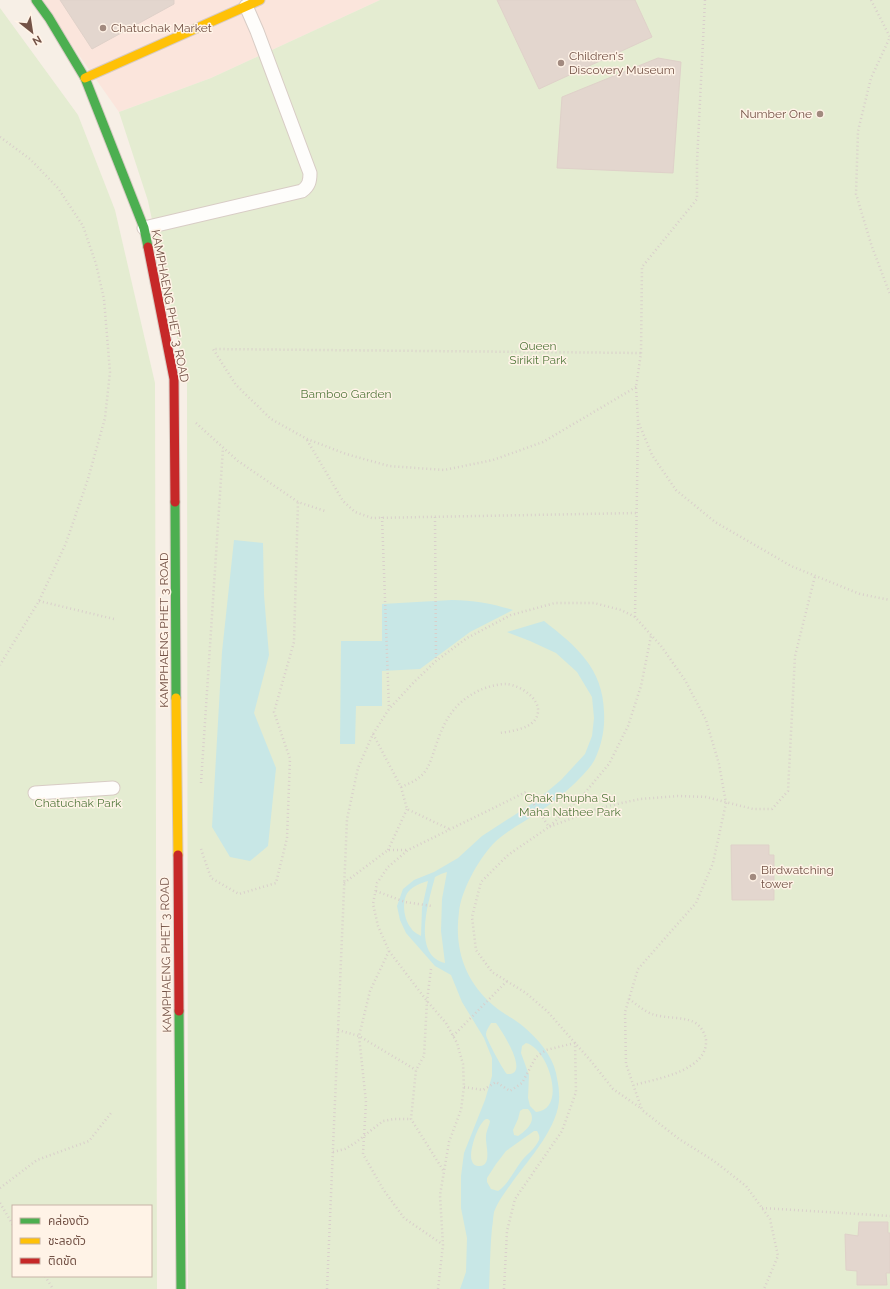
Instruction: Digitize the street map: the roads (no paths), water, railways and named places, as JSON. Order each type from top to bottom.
[{"type":"street","name":"KAMPHAENG PHET 3 ROAD","points":[[36,0],[49,18],[85,78],[144,228],[174,379],[181,1289]]},
{"type":"street","points":[[85,78],[260,0]]},
{"type":"lane","points":[[144,228],[302,191],[307,187],[310,181],[310,173],[257,31],[246,6]]},
{"type":"lane","points":[[35,793],[113,788]]},
{"type":"water","points":[[234,540],[263,543],[264,595],[269,655],[254,713],[276,768],[268,846],[250,861],[230,857],[212,827],[222,652]]},
{"type":"water","points":[[452,600],[483,603],[513,610],[470,632],[420,669],[382,671],[382,706],[356,706],[355,744],[340,744],[341,641],[382,641],[382,604]]},
{"type":"water","points":[[544,621],[577,649],[586,659],[599,683],[604,712],[604,724],[600,748],[595,759],[585,773],[553,802],[509,831],[493,844],[471,876],[460,904],[458,939],[460,952],[469,975],[484,997],[498,1009],[517,1021],[544,1048],[554,1066],[556,1073],[559,1104],[544,1140],[513,1181],[494,1212],[489,1289],[460,1289],[466,1272],[467,1238],[461,1208],[461,1176],[464,1153],[485,1100],[492,1076],[492,1058],[484,1038],[462,1002],[451,975],[435,966],[406,933],[400,920],[397,906],[403,889],[414,880],[434,872],[458,858],[482,836],[536,801],[561,780],[585,754],[592,736],[594,718],[592,697],[577,672],[556,653],[507,632]],"holes":[[[447,872],[442,899],[441,931],[445,963],[435,958],[428,949],[425,938],[425,926],[429,899],[435,877]],[[428,881],[422,908],[421,936],[413,931],[409,925],[404,910],[408,892],[420,884]],[[491,1023],[496,1023],[504,1035],[516,1061],[514,1073],[507,1074],[502,1067],[486,1035]],[[526,1043],[534,1047],[541,1055],[551,1078],[553,1090],[551,1101],[546,1108],[536,1112],[530,1106],[528,1098],[529,1075],[521,1053],[522,1046]],[[523,1109],[528,1109],[531,1113],[532,1121],[528,1128],[518,1136],[514,1135],[513,1130],[520,1111]],[[486,1119],[490,1121],[486,1135],[487,1159],[486,1163],[479,1166],[473,1163],[471,1152],[480,1126]],[[534,1131],[537,1131],[539,1134],[539,1140],[536,1145],[521,1162],[505,1185],[498,1191],[491,1189],[487,1182],[487,1178],[506,1151]]]},
{"type":"place","name":"Chatuchak Market","points":[[103,28]]},
{"type":"place","name":"Children's Discovery Museum","points":[[561,63]]},
{"type":"place","name":"Number One","points":[[820,114]]},
{"type":"place","name":"Birdwatching tower","points":[[753,877]]},
{"type":"park label","name":"Queen Sirikit Park","points":[[538,353]]},
{"type":"park label","name":"Bamboo Garden","points":[[346,394]]},
{"type":"park label","name":"Chatuchak Park","points":[[78,803]]},
{"type":"park label","name":"Chak Phupha Su Maha Nathee Park","points":[[570,805]]}]
